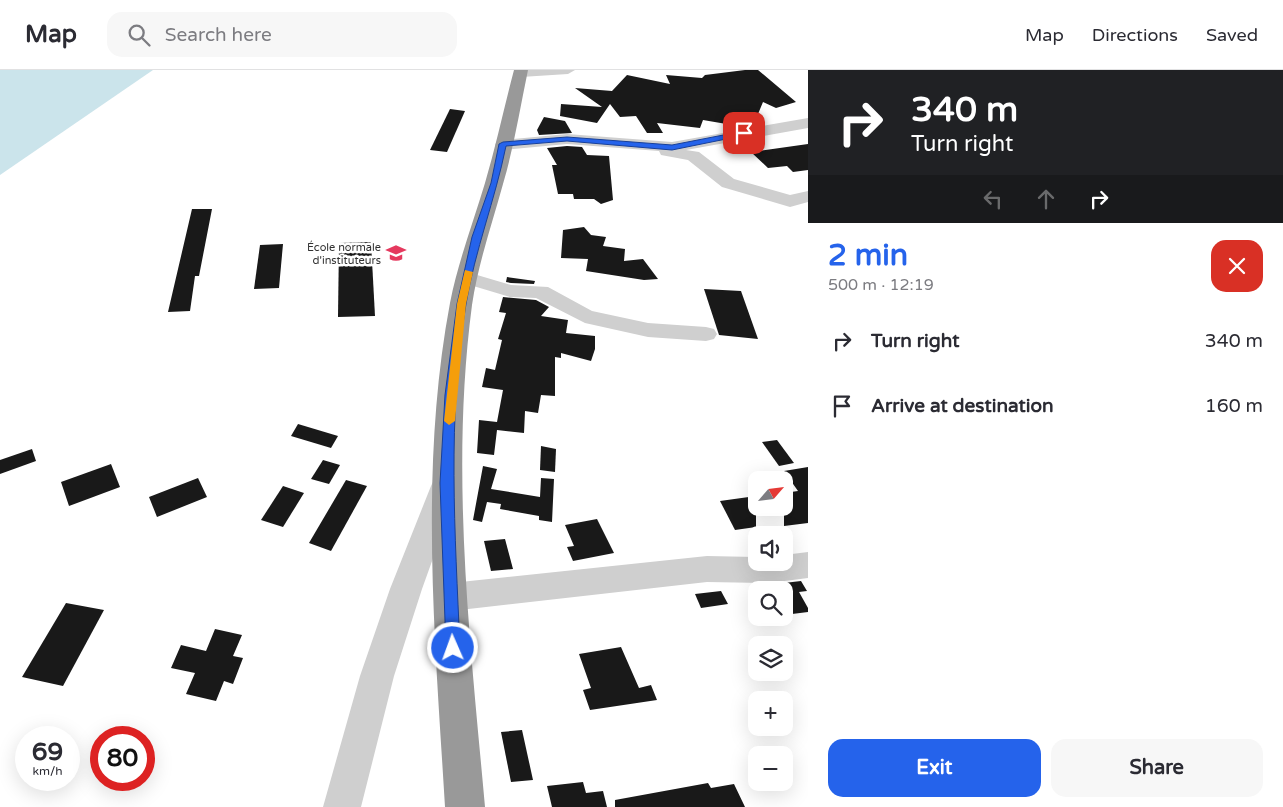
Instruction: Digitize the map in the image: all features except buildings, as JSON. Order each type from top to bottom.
[{"type":"highway","points":[[465,807],[451,597],[446,483],[451,395],[461,304],[476,237],[495,183],[521,72]]},
{"type":"street","points":[[521,72],[568,70]]},
{"type":"street","points":[[503,144],[567,139],[644,146],[685,146],[732,136],[808,124]]},
{"type":"street","points":[[644,146],[693,156],[728,183],[790,201],[808,212]]},
{"type":"street","points":[[790,201],[808,196]]},
{"type":"street","points":[[467,278],[510,291],[540,292],[585,316],[648,330],[706,334]]},
{"type":"street","points":[[342,807],[377,676],[406,589],[446,483]]},
{"type":"street","points":[[451,597],[707,570],[769,570],[808,565]]},
{"type":"water","points":[[0,70],[153,70],[0,175]]},
{"type":"slow traffic","points":[[449,421],[461,304],[468,272]]},
{"type":"place","name":"École normale d'instituteurs","points":[[396,253]]},
{"type":"route","points":[[453,648],[446,483],[451,395],[461,304],[476,237],[495,183],[503,144],[567,139],[672,147],[744,133]]}]
